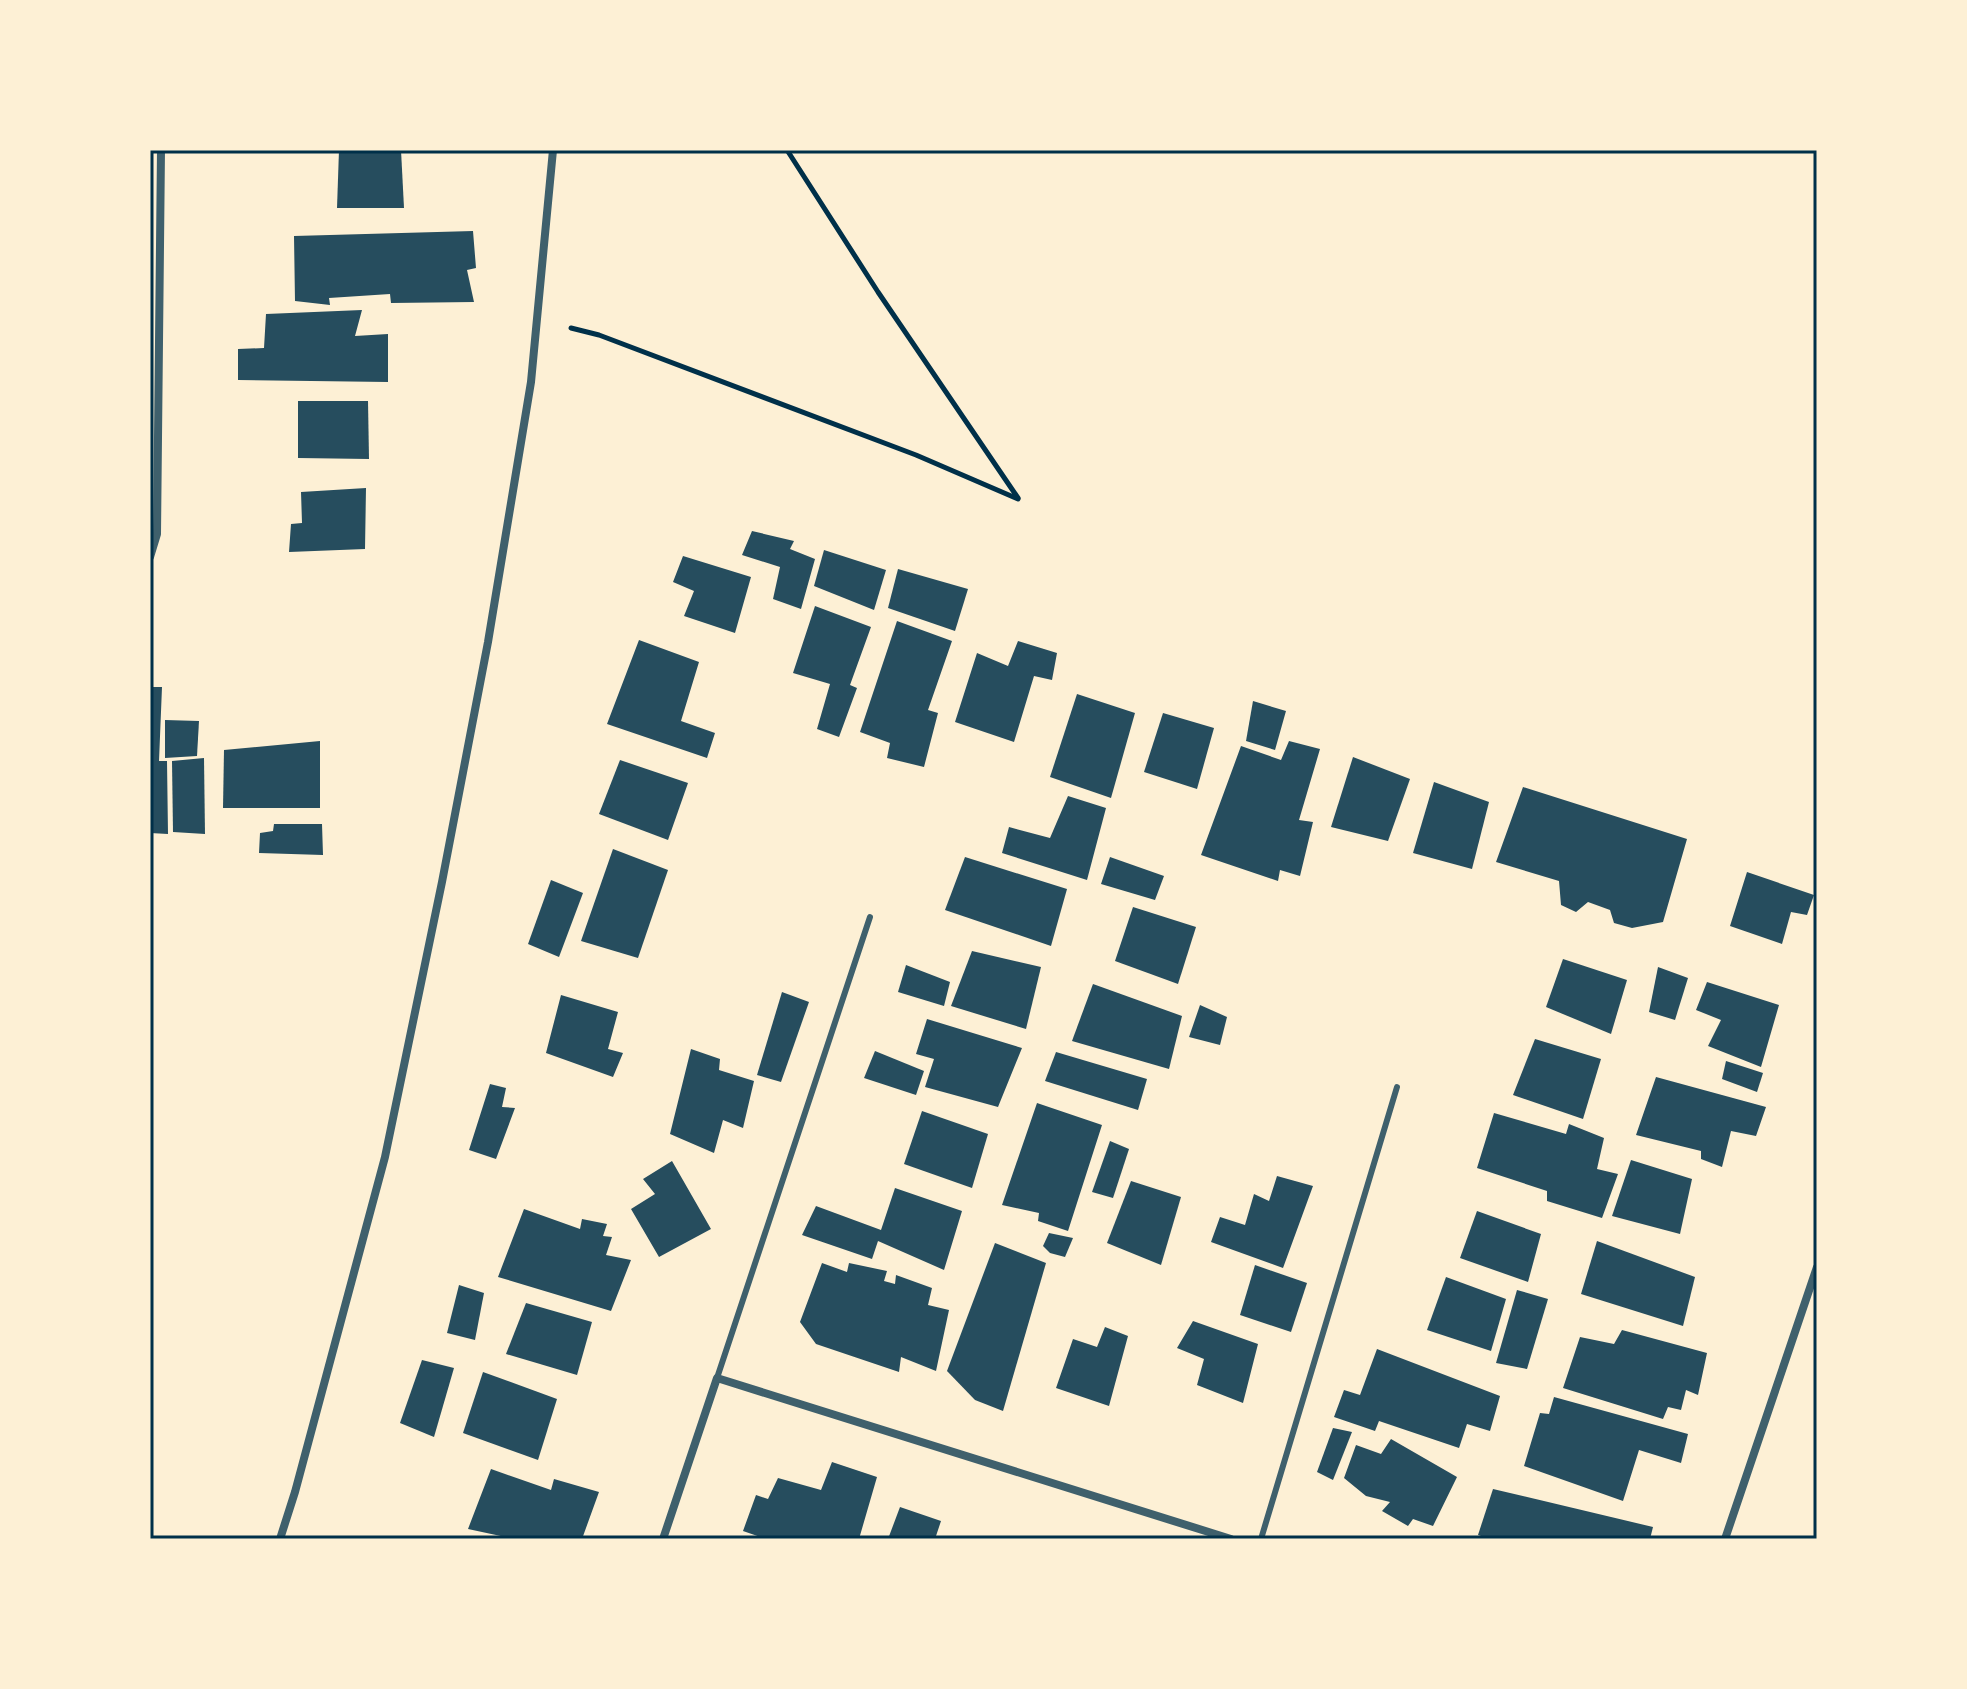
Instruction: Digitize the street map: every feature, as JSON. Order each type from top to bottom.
[{"type":"street","points":[[150,557],[157,534],[161,150]]},
{"type":"street","points":[[280,1539],[385,1157],[442,882],[488,642],[531,382],[553,150]]},
{"type":"street","points":[[1725,1539],[1817,1267]]},
{"type":"street","points":[[663,1539],[717,1378],[1231,1539]]},
{"type":"lane","points":[[717,1378],[870,917]]},
{"type":"lane","points":[[1261,1539],[1397,1087]]},
{"type":"path","points":[[537,320],[599,335],[916,455],[1018,499],[878,292],[787,150]]},
{"type":"building","points":[[339,150],[401,150],[404,208],[337,208]]},
{"type":"building","points":[[473,231],[476,268],[467,270],[474,302],[391,303],[390,294],[329,298],[330,305],[295,301],[294,236]]},
{"type":"building","points":[[362,310],[355,336],[388,334],[388,382],[238,380],[238,349],[264,348],[266,314]]},
{"type":"building","points":[[298,401],[368,401],[369,459],[298,458]]},
{"type":"building","points":[[366,488],[365,549],[289,552],[291,524],[302,523],[301,492]]},
{"type":"building","points":[[752,531],[794,541],[790,549],[815,559],[801,609],[773,599],[780,567],[742,555]]},
{"type":"building","points":[[824,550],[886,570],[874,610],[814,586]]},
{"type":"building","points":[[683,556],[751,577],[735,633],[684,616],[694,591],[673,582]]},
{"type":"building","points":[[898,569],[968,589],[955,631],[888,608]]},
{"type":"building","points":[[815,606],[871,627],[850,685],[857,688],[839,737],[817,729],[830,684],[793,673]]},
{"type":"building","points":[[897,621],[952,641],[928,710],[938,713],[924,767],[887,758],[890,743],[860,732]]},
{"type":"building","points":[[639,640],[699,662],[681,721],[715,733],[707,758],[607,724]]},
{"type":"building","points":[[1018,641],[1057,653],[1052,680],[1034,676],[1014,742],[955,722],[977,653],[1008,666]]},
{"type":"building","points":[[150,687],[162,687],[159,761],[167,761],[168,834],[150,833]]},
{"type":"building","points":[[1077,694],[1135,713],[1111,798],[1050,777]]},
{"type":"building","points":[[1253,701],[1286,711],[1275,750],[1246,741]]},
{"type":"building","points":[[1163,713],[1214,728],[1197,789],[1144,772]]},
{"type":"building","points":[[165,720],[199,721],[197,756],[165,758]]},
{"type":"building","points":[[320,741],[320,808],[223,808],[224,750]]},
{"type":"building","points":[[1289,741],[1320,749],[1299,820],[1313,822],[1300,876],[1280,870],[1278,881],[1201,855],[1241,746],[1281,760]]},
{"type":"building","points":[[1353,757],[1410,779],[1388,841],[1331,827]]},
{"type":"building","points":[[204,758],[205,834],[173,832],[172,761]]},
{"type":"building","points":[[620,760],[688,783],[668,840],[599,814]]},
{"type":"building","points":[[1434,782],[1489,802],[1472,869],[1413,853]]},
{"type":"building","points":[[1523,787],[1687,839],[1663,922],[1632,928],[1614,923],[1610,910],[1588,902],[1576,912],[1561,905],[1559,881],[1496,862]]},
{"type":"building","points":[[1068,796],[1106,808],[1087,880],[1002,853],[1009,827],[1050,838]]},
{"type":"building","points":[[274,824],[322,824],[323,855],[259,853],[260,833],[273,831]]},
{"type":"building","points":[[613,849],[668,870],[638,958],[581,941]]},
{"type":"building","points":[[965,857],[1067,889],[1051,946],[945,910]]},
{"type":"building","points":[[1110,857],[1164,876],[1155,900],[1101,884]]},
{"type":"building","points":[[1747,872],[1814,895],[1807,915],[1791,912],[1782,944],[1730,926]]},
{"type":"building","points":[[551,880],[583,893],[559,957],[528,944]]},
{"type":"building","points":[[1133,907],[1196,927],[1178,984],[1115,961]]},
{"type":"building","points":[[972,951],[1041,967],[1026,1029],[951,1006]]},
{"type":"building","points":[[1563,959],[1627,980],[1611,1034],[1546,1007]]},
{"type":"building","points":[[906,965],[950,982],[944,1006],[898,992]]},
{"type":"building","points":[[1658,967],[1688,978],[1675,1020],[1649,1012]]},
{"type":"building","points":[[1707,982],[1779,1005],[1761,1067],[1708,1046],[1721,1020],[1696,1010]]},
{"type":"building","points":[[1093,984],[1182,1016],[1169,1069],[1072,1041]]},
{"type":"building","points":[[782,992],[809,1002],[781,1082],[757,1075]]},
{"type":"building","points":[[561,995],[618,1012],[608,1049],[623,1053],[613,1077],[546,1053]]},
{"type":"building","points":[[1200,1005],[1227,1017],[1220,1045],[1189,1037]]},
{"type":"building","points":[[927,1019],[1022,1048],[998,1107],[925,1087],[934,1059],[916,1054]]},
{"type":"building","points":[[1535,1039],[1601,1059],[1583,1119],[1513,1095]]},
{"type":"building","points":[[691,1049],[720,1059],[719,1070],[754,1081],[743,1128],[723,1120],[714,1153],[670,1134]]},
{"type":"building","points":[[875,1051],[924,1071],[916,1095],[864,1078]]},
{"type":"building","points":[[1056,1052],[1147,1079],[1138,1110],[1045,1081]]},
{"type":"building","points":[[1726,1061],[1763,1073],[1757,1092],[1722,1079]]},
{"type":"building","points":[[1656,1077],[1766,1107],[1756,1136],[1731,1131],[1722,1167],[1701,1159],[1701,1151],[1636,1135]]},
{"type":"building","points":[[490,1084],[506,1088],[502,1107],[515,1108],[496,1159],[469,1150]]},
{"type":"building","points":[[1037,1103],[1102,1125],[1068,1231],[1038,1221],[1039,1213],[1002,1205]]},
{"type":"building","points":[[922,1111],[988,1134],[972,1188],[904,1164]]},
{"type":"building","points":[[1494,1113],[1566,1134],[1569,1124],[1604,1138],[1597,1169],[1618,1174],[1602,1218],[1547,1201],[1547,1191],[1477,1168]]},
{"type":"building","points":[[1110,1141],[1129,1149],[1113,1198],[1092,1192]]},
{"type":"building","points":[[1631,1160],[1692,1179],[1680,1234],[1612,1216]]},
{"type":"building","points":[[672,1161],[711,1229],[659,1257],[631,1209],[655,1194],[643,1179]]},
{"type":"building","points":[[1277,1176],[1313,1186],[1283,1268],[1211,1242],[1220,1217],[1245,1225],[1254,1194],[1269,1201]]},
{"type":"building","points":[[1131,1181],[1181,1197],[1161,1265],[1107,1243]]},
{"type":"building","points":[[895,1188],[962,1211],[944,1270],[878,1241],[872,1259],[802,1235],[816,1206],[881,1230]]},
{"type":"building","points":[[524,1209],[580,1229],[582,1219],[607,1224],[603,1236],[612,1237],[606,1255],[631,1260],[611,1311],[498,1277]]},
{"type":"building","points":[[1477,1211],[1541,1234],[1528,1282],[1460,1258]]},
{"type":"building","points":[[1049,1233],[1073,1238],[1065,1257],[1050,1253],[1043,1246]]},
{"type":"building","points":[[1597,1241],[1695,1277],[1683,1326],[1581,1294]]},
{"type":"building","points":[[995,1243],[1046,1263],[1003,1411],[975,1400],[947,1371]]},
{"type":"building","points":[[822,1263],[847,1272],[849,1263],[887,1271],[884,1281],[895,1284],[896,1275],[932,1288],[928,1305],[949,1310],[936,1371],[901,1357],[899,1372],[816,1344],[800,1322]]},
{"type":"building","points":[[1255,1265],[1307,1283],[1291,1332],[1240,1315]]},
{"type":"building","points":[[1446,1277],[1506,1299],[1491,1351],[1427,1330]]},
{"type":"building","points":[[459,1285],[484,1293],[475,1340],[447,1333]]},
{"type":"building","points":[[1517,1290],[1548,1299],[1527,1369],[1496,1363]]},
{"type":"building","points":[[526,1303],[592,1322],[577,1375],[506,1354]]},
{"type":"building","points":[[1193,1321],[1258,1344],[1243,1403],[1197,1385],[1204,1359],[1177,1348]]},
{"type":"building","points":[[1105,1327],[1128,1336],[1109,1406],[1056,1388],[1073,1339],[1097,1347]]},
{"type":"building","points":[[1622,1330],[1707,1353],[1698,1395],[1686,1390],[1681,1410],[1668,1407],[1663,1419],[1563,1388],[1580,1337],[1614,1344]]},
{"type":"building","points":[[1377,1349],[1500,1396],[1490,1431],[1467,1424],[1459,1448],[1379,1421],[1375,1431],[1334,1417],[1344,1390],[1360,1395]]},
{"type":"building","points":[[422,1360],[454,1368],[434,1437],[400,1423]]},
{"type":"building","points":[[483,1372],[557,1399],[538,1460],[463,1433]]},
{"type":"building","points":[[1554,1397],[1688,1434],[1681,1463],[1639,1450],[1623,1501],[1524,1466],[1540,1413],[1549,1414]]},
{"type":"building","points":[[1333,1428],[1352,1432],[1333,1480],[1317,1472]]},
{"type":"building","points":[[1391,1439],[1457,1477],[1433,1526],[1413,1519],[1408,1526],[1382,1511],[1390,1502],[1366,1496],[1344,1478],[1356,1445],[1381,1454]]},
{"type":"building","points":[[832,1462],[877,1477],[859,1539],[766,1539],[743,1531],[756,1495],[768,1499],[778,1478],[821,1490]]},
{"type":"building","points":[[491,1469],[551,1490],[554,1479],[599,1492],[582,1539],[515,1539],[468,1529]]},
{"type":"building","points":[[1493,1489],[1653,1527],[1650,1539],[1490,1539],[1478,1535]]},
{"type":"building","points":[[900,1507],[941,1521],[935,1539],[888,1539]]}]
